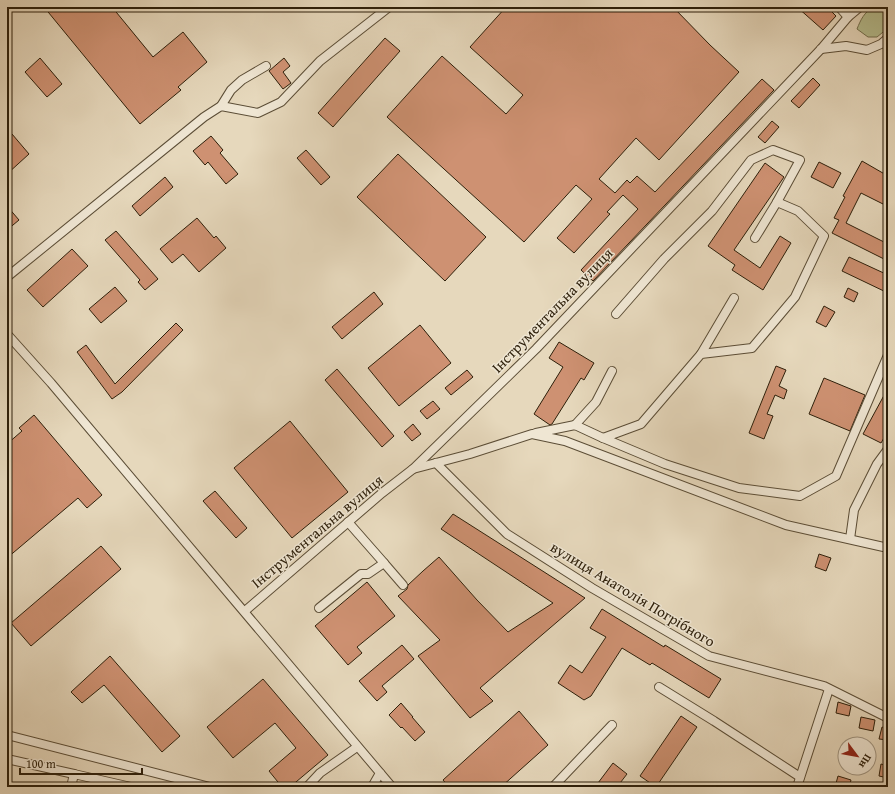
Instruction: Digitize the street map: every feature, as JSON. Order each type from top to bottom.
[{"type":"street","points":[[220,106],[258,113],[280,102],[320,61],[389,7]]},
{"type":"street","name":"Інструментальна вулиця","points":[[245,611],[348,522],[413,469],[536,349],[821,48],[848,17],[860,7]]},
{"type":"street","points":[[840,8],[848,17]]},
{"type":"street","points":[[821,48],[846,46],[867,50],[881,44],[888,38]]},
{"type":"street","points":[[7,277],[204,117],[220,106],[231,90],[242,80],[266,66]]},
{"type":"street","points":[[616,314],[664,259],[712,211],[751,160],[773,150],[800,160],[755,238]]},
{"type":"street","points":[[701,354],[752,348],[795,298],[824,236],[798,211],[777,202]]},
{"type":"street","points":[[602,438],[641,424],[701,354],[734,298]]},
{"type":"street","points":[[7,334],[51,383],[245,611],[357,747],[392,787]]},
{"type":"street","points":[[575,425],[665,464],[739,488],[800,496],[836,476],[888,355]]},
{"type":"street","points":[[413,469],[470,454],[532,434],[575,425],[596,402],[612,371]]},
{"type":"street","points":[[532,434],[564,441],[786,525],[888,548]]},
{"type":"street","points":[[850,539],[854,510],[877,464],[888,449]]},
{"type":"street","name":"вулиця Анатолія Погрібного","points":[[436,463],[507,534],[592,588],[709,656],[824,686],[888,718]]},
{"type":"street","points":[[348,522],[403,585]]},
{"type":"street","points":[[319,608],[361,574],[368,574],[384,563]]},
{"type":"street","points":[[659,687],[800,777]]},
{"type":"street","points":[[797,787],[829,689]]},
{"type":"street","points":[[553,787],[612,725]]},
{"type":"street","points":[[7,736],[210,787]]},
{"type":"street","points":[[307,787],[320,773],[357,747]]},
{"type":"street","points":[[7,759],[74,774],[102,784],[130,787]]},
{"type":"street","points":[[372,787],[380,773]]},
{"type":"street","points":[[71,787],[74,774]]},
{"type":"green space","points":[[873,7],[888,7],[888,28],[877,37],[868,37],[857,29],[863,16]]},
{"type":"building","points":[[44,7],[112,7],[153,57],[183,32],[207,62],[178,87],[181,90],[140,124]]},
{"type":"building","points":[[506,7],[673,7],[739,72],[659,160],[636,138],[599,179],[615,193],[627,180],[630,183],[637,176],[655,192],[762,79],[774,90],[593,281],[581,270],[638,209],[623,195],[607,212],[610,214],[574,253],[557,238],[592,199],[576,185],[524,242],[387,117],[442,56],[506,114],[523,95],[470,47]]},
{"type":"building","points":[[797,7],[827,7],[836,16],[823,30]]},
{"type":"building","points":[[385,38],[400,51],[333,127],[318,113]]},
{"type":"building","points":[[40,58],[62,84],[47,97],[25,72]]},
{"type":"building","points":[[284,58],[290,66],[283,72],[291,83],[283,89],[269,71]]},
{"type":"building","points":[[813,78],[820,85],[799,108],[791,101]]},
{"type":"building","points":[[772,121],[779,127],[765,143],[758,137]]},
{"type":"building","points":[[12,134],[29,154],[7,174],[7,138]]},
{"type":"building","points":[[211,136],[223,150],[220,153],[238,174],[226,184],[208,162],[205,165],[193,151]]},
{"type":"building","points":[[306,150],[330,177],[321,185],[297,158]]},
{"type":"building","points":[[398,154],[486,237],[445,281],[357,197]]},
{"type":"building","points":[[862,161],[888,176],[888,204],[884,202],[883,204],[861,193],[846,223],[888,244],[888,261],[832,233],[839,220],[834,218],[845,197],[843,196]]},
{"type":"building","points":[[819,162],[841,173],[833,188],[811,177]]},
{"type":"building","points":[[765,163],[784,177],[734,250],[760,268],[780,236],[791,243],[763,290],[732,270],[735,265],[708,246]]},
{"type":"building","points":[[165,177],[173,187],[140,216],[132,206]]},
{"type":"building","points":[[7,206],[19,220],[7,230]]},
{"type":"building","points":[[197,218],[214,238],[216,236],[226,248],[199,272],[183,254],[172,263],[160,249]]},
{"type":"building","points":[[116,231],[158,279],[145,290],[138,282],[140,280],[105,240]]},
{"type":"building","points":[[72,249],[88,266],[43,307],[27,290]]},
{"type":"building","points":[[849,257],[888,275],[888,293],[842,271]]},
{"type":"building","points":[[115,287],[127,301],[101,323],[89,309]]},
{"type":"building","points":[[848,288],[858,293],[854,302],[844,297]]},
{"type":"building","points":[[374,292],[383,304],[342,339],[332,327]]},
{"type":"building","points":[[824,306],[835,312],[826,327],[816,322]]},
{"type":"building","points":[[176,323],[183,330],[122,392],[112,399],[77,352],[86,345],[115,384]]},
{"type":"building","points":[[420,325],[451,363],[399,406],[368,368]]},
{"type":"building","points":[[559,342],[594,363],[584,380],[581,378],[550,425],[534,414],[563,367],[549,358]]},
{"type":"building","points":[[776,366],[786,370],[779,386],[787,390],[784,399],[775,395],[767,414],[773,416],[764,439],[749,433]]},
{"type":"building","points":[[337,369],[394,436],[382,447],[325,380]]},
{"type":"building","points":[[467,370],[473,377],[451,395],[445,388]]},
{"type":"building","points":[[824,378],[865,395],[850,431],[809,414]]},
{"type":"building","points":[[888,388],[888,431],[881,443],[863,434]]},
{"type":"building","points":[[433,401],[440,409],[427,419],[420,411]]},
{"type":"building","points":[[34,415],[102,495],[87,508],[78,498],[7,558],[7,444],[22,431],[19,428]]},
{"type":"building","points":[[290,421],[348,492],[292,538],[234,468]]},
{"type":"building","points":[[413,424],[421,434],[412,441],[404,432]]},
{"type":"building","points":[[215,491],[247,528],[236,538],[203,501]]},
{"type":"building","points":[[453,514],[585,598],[480,688],[493,701],[470,718],[418,656],[440,640],[398,596],[439,557],[508,632],[553,603],[441,529]]},
{"type":"building","points":[[101,546],[121,569],[31,646],[11,623]]},
{"type":"building","points":[[819,554],[831,558],[826,571],[815,567]]},
{"type":"building","points":[[367,582],[395,616],[357,647],[362,653],[348,665],[315,626]]},
{"type":"building","points":[[602,609],[664,647],[665,645],[721,679],[709,698],[652,663],[650,665],[622,648],[591,696],[584,700],[558,683],[570,665],[582,673],[606,637],[590,628]]},
{"type":"building","points":[[402,645],[414,659],[382,686],[387,692],[377,701],[359,681]]},
{"type":"building","points":[[110,656],[180,736],[162,752],[104,685],[82,703],[71,692]]},
{"type":"building","points":[[263,679],[328,755],[290,787],[282,787],[269,771],[296,748],[275,723],[233,758],[207,727]]},
{"type":"building","points":[[838,702],[851,706],[849,716],[836,713]]},
{"type":"building","points":[[401,703],[425,732],[415,741],[389,715]]},
{"type":"building","points":[[519,711],[548,745],[501,787],[449,787],[443,780]]},
{"type":"building","points":[[681,716],[697,727],[656,787],[640,776]]},
{"type":"building","points":[[861,717],[875,720],[873,731],[859,728]]},
{"type":"building","points":[[882,727],[888,729],[888,740],[879,739]]},
{"type":"building","points":[[613,763],[627,774],[617,787],[595,787]]},
{"type":"building","points":[[881,764],[888,766],[888,778],[879,776]]},
{"type":"building","points":[[838,776],[851,780],[849,787],[835,787]]}]
